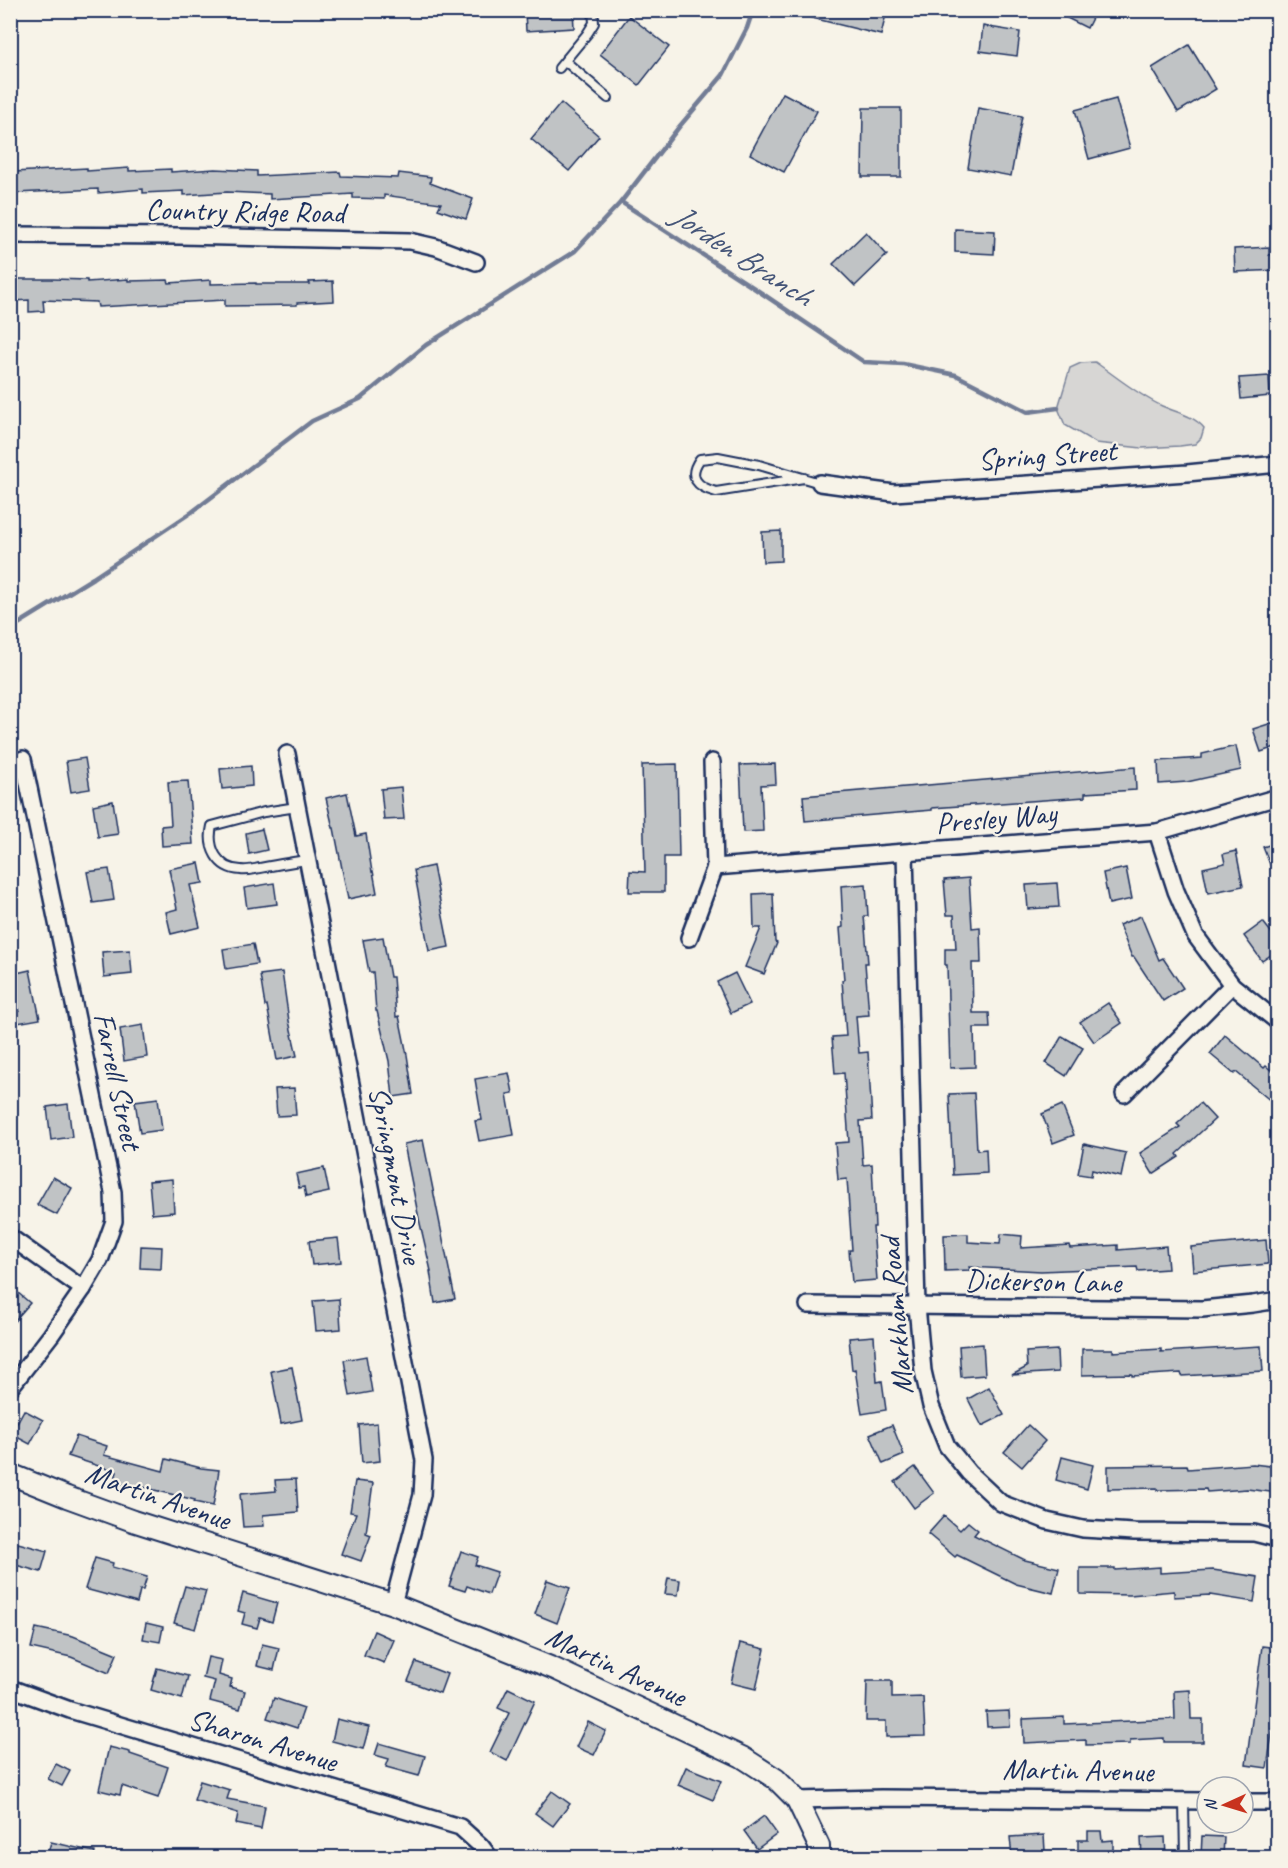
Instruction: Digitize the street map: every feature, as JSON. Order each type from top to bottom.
[{"type":"street","name":"Country Ridge Road","points":[[10,235],[410,241],[436,247],[476,262]]},
{"type":"street","name":"Spring Street","points":[[820,483],[894,493],[1187,473],[1278,464]]},
{"type":"street","name":"Springmont Drive","points":[[287,754],[424,1460],[422,1495],[393,1604]]},
{"type":"street","name":"Farrell Street","points":[[10,1388],[83,1288],[100,1260],[114,1221],[113,1192],[23,759]]},
{"type":"street","points":[[688,938],[714,867],[712,762]]},
{"type":"street","name":"Presley Way","points":[[714,867],[1157,832],[1278,797]]},
{"type":"street","points":[[1157,832],[1176,891],[1195,935],[1232,985],[1278,1022]]},
{"type":"street","name":"Markham Road","points":[[905,853],[917,1306],[923,1371],[931,1406],[947,1446],[969,1473],[1000,1503],[1047,1521],[1083,1529],[1134,1532],[1254,1533],[1278,1539]]},
{"type":"street","points":[[1124,1094],[1232,985]]},
{"type":"street","points":[[10,1237],[83,1288]]},
{"type":"street","name":"Dickerson Lane","points":[[808,1305],[1202,1309],[1278,1300]]},
{"type":"street","name":"Martin Avenue","points":[[10,1474],[133,1521],[393,1604],[555,1669],[742,1757],[776,1779],[797,1800],[881,1798],[1195,1801]]},
{"type":"street","name":"Sharon Avenue","points":[[10,1688],[70,1710],[460,1827],[490,1857]]},
{"type":"street","points":[[797,1800],[819,1846],[819,1857]]},
{"type":"street","points":[[1255,1802],[1278,1802]]},
{"type":"lane","points":[[559,68],[587,34],[594,22],[593,10]]},
{"type":"lane","points":[[565,61],[608,98]]},
{"type":"lane","points":[[804,478],[716,492],[706,490],[698,484],[693,474],[700,459],[718,457],[759,465],[804,478],[820,483]]},
{"type":"lane","points":[[297,807],[248,816],[212,826],[210,834],[213,852],[228,868],[242,871],[307,860]]},
{"type":"lane","points":[[1184,1801],[1185,1857]]},
{"type":"shaded area","points":[[1095,362],[1144,397],[1195,420],[1204,428],[1201,438],[1195,444],[1142,448],[1096,443],[1065,425],[1058,408],[1070,368],[1081,363]]},
{"type":"building","points":[[525,10],[573,10],[574,28],[526,31]]},
{"type":"building","points":[[801,10],[887,10],[881,35],[800,15]]},
{"type":"building","points":[[1051,10],[1096,10],[1087,28]]},
{"type":"building","points":[[629,16],[669,47],[639,85],[600,54]]},
{"type":"building","points":[[983,26],[1020,32],[1017,56],[980,51]]},
{"type":"building","points":[[1189,45],[1216,89],[1178,112],[1152,68]]},
{"type":"building","points":[[783,93],[817,111],[784,172],[750,154]]},
{"type":"building","points":[[1116,99],[1130,148],[1089,159],[1075,110]]},
{"type":"building","points":[[561,103],[599,136],[569,171],[531,139]]},
{"type":"building","points":[[863,108],[901,108],[901,177],[862,177]]},
{"type":"building","points":[[978,108],[1022,116],[1011,176],[968,168]]},
{"type":"building","points":[[87,168],[87,171],[129,168],[129,171],[171,169],[171,172],[215,169],[257,171],[257,176],[340,172],[341,176],[398,178],[399,173],[431,177],[430,183],[473,199],[466,219],[438,209],[441,203],[384,195],[384,199],[353,198],[353,194],[270,199],[270,194],[227,192],[184,195],[184,191],[143,193],[143,189],[98,193],[98,189],[16,193],[14,172]]},
{"type":"building","points":[[955,229],[995,231],[994,254],[955,252]]},
{"type":"building","points":[[866,232],[887,255],[855,286],[833,264]]},
{"type":"building","points":[[1269,247],[1269,255],[1278,255],[1278,270],[1235,272],[1234,249]]},
{"type":"building","points":[[13,279],[87,280],[87,282],[128,279],[128,281],[168,280],[169,283],[211,280],[211,284],[310,284],[309,282],[333,281],[334,301],[297,303],[297,305],[225,306],[225,300],[98,307],[97,302],[43,300],[44,311],[29,312],[29,300],[14,301]]},
{"type":"building","points":[[1269,376],[1270,396],[1241,399],[1239,378]]},
{"type":"building","points":[[781,531],[781,561],[763,562],[762,532]]},
{"type":"building","points":[[1278,721],[1278,746],[1261,752],[1253,729]]},
{"type":"building","points":[[1236,746],[1241,770],[1187,782],[1159,784],[1158,761],[1202,758],[1202,754]]},
{"type":"building","points":[[85,758],[90,789],[71,792],[66,761]]},
{"type":"building","points":[[677,764],[679,857],[664,857],[664,892],[629,892],[630,871],[645,872],[642,765]]},
{"type":"building","points":[[775,764],[776,784],[761,785],[763,831],[743,832],[740,765]]},
{"type":"building","points":[[251,766],[252,786],[222,789],[220,769]]},
{"type":"building","points":[[1135,767],[1136,790],[1085,793],[1085,797],[932,808],[932,810],[805,821],[803,796]]},
{"type":"building","points":[[188,781],[193,844],[162,846],[161,826],[171,825],[168,782]]},
{"type":"building","points":[[401,787],[404,819],[384,820],[381,789]]},
{"type":"building","points":[[347,793],[356,836],[366,834],[377,893],[348,899],[326,798]]},
{"type":"building","points":[[113,801],[118,834],[98,837],[93,805]]},
{"type":"building","points":[[262,829],[267,850],[249,854],[246,833]]},
{"type":"building","points":[[1278,842],[1278,881],[1277,882],[1263,847]]},
{"type":"building","points":[[1236,851],[1243,886],[1208,893],[1203,868],[1225,863],[1223,854]]},
{"type":"building","points":[[199,863],[203,883],[190,885],[200,927],[171,934],[166,912],[177,909],[169,869]]},
{"type":"building","points":[[433,866],[449,947],[429,951],[414,870]]},
{"type":"building","points":[[1126,868],[1132,899],[1109,904],[1103,873]]},
{"type":"building","points":[[109,869],[114,900],[93,903],[87,872]]},
{"type":"building","points":[[969,878],[972,928],[980,927],[981,963],[972,963],[973,1013],[989,1013],[990,1028],[974,1028],[975,1067],[950,1068],[945,949],[956,949],[954,915],[947,915],[944,880]]},
{"type":"building","points":[[274,883],[277,904],[247,908],[244,888]]},
{"type":"building","points":[[1057,883],[1059,907],[1028,909],[1026,885]]},
{"type":"building","points":[[866,884],[868,916],[864,916],[868,963],[865,963],[869,1015],[856,1016],[859,1053],[868,1052],[872,1120],[860,1121],[863,1165],[872,1164],[877,1280],[852,1282],[847,1179],[838,1180],[835,1143],[849,1142],[844,1073],[835,1074],[832,1037],[846,1036],[840,928],[843,927],[841,886]]},
{"type":"building","points":[[773,893],[775,942],[777,943],[764,974],[745,967],[761,928],[754,928],[753,894]]},
{"type":"building","points":[[1141,916],[1159,960],[1163,958],[1183,988],[1163,1001],[1132,957],[1119,925]]},
{"type":"building","points":[[1263,922],[1278,941],[1278,950],[1262,961],[1244,936]]},
{"type":"building","points":[[383,937],[390,977],[393,977],[396,1017],[399,1016],[413,1094],[393,1097],[389,1061],[376,1011],[373,972],[369,972],[363,940]]},
{"type":"building","points":[[253,944],[257,964],[226,969],[223,949]]},
{"type":"building","points":[[130,950],[132,974],[104,977],[102,952]]},
{"type":"building","points":[[30,970],[40,1019],[12,1024],[10,1012],[19,1011],[12,974]]},
{"type":"building","points":[[282,972],[297,1056],[277,1060],[260,975]]},
{"type":"building","points":[[735,973],[750,1004],[731,1013],[717,982]]},
{"type":"building","points":[[1108,1003],[1122,1023],[1094,1042],[1080,1022]]},
{"type":"building","points":[[143,1025],[147,1057],[124,1061],[120,1029]]},
{"type":"building","points":[[1225,1035],[1264,1068],[1266,1066],[1278,1076],[1278,1107],[1210,1054]]},
{"type":"building","points":[[1062,1036],[1083,1048],[1066,1076],[1046,1063]]},
{"type":"building","points":[[509,1073],[513,1093],[507,1094],[514,1135],[479,1141],[475,1121],[482,1120],[475,1079]]},
{"type":"building","points":[[294,1088],[296,1115],[277,1116],[275,1089]]},
{"type":"building","points":[[974,1093],[977,1150],[986,1149],[987,1173],[953,1175],[949,1094]]},
{"type":"building","points":[[158,1098],[162,1130],[140,1133],[135,1101]]},
{"type":"building","points":[[1200,1103],[1215,1119],[1177,1154],[1179,1157],[1153,1174],[1140,1153],[1180,1127],[1177,1124]]},
{"type":"building","points":[[68,1104],[72,1137],[51,1140],[47,1107]]},
{"type":"building","points":[[1062,1105],[1074,1135],[1053,1143],[1042,1114]]},
{"type":"building","points":[[423,1140],[455,1299],[435,1303],[431,1271],[404,1144]]},
{"type":"building","points":[[1084,1144],[1126,1153],[1121,1177],[1092,1170],[1091,1176],[1078,1174]]},
{"type":"building","points":[[324,1168],[329,1192],[306,1197],[304,1187],[299,1188],[296,1174]]},
{"type":"building","points":[[53,1177],[72,1188],[57,1215],[37,1205]]},
{"type":"building","points":[[172,1179],[174,1212],[152,1214],[149,1181]]},
{"type":"building","points":[[968,1234],[968,1242],[1000,1244],[1001,1234],[1022,1236],[1021,1248],[1118,1245],[1118,1250],[1166,1246],[1168,1269],[1138,1271],[1137,1267],[1041,1271],[969,1267],[970,1270],[945,1271],[944,1235]]},
{"type":"building","points":[[338,1238],[341,1262],[312,1265],[309,1241]]},
{"type":"building","points":[[1266,1240],[1268,1264],[1193,1271],[1191,1247]]},
{"type":"building","points":[[141,1246],[162,1247],[161,1269],[140,1268]]},
{"type":"building","points":[[10,1286],[30,1303],[10,1326]]},
{"type":"building","points":[[339,1299],[341,1329],[316,1331],[313,1301]]},
{"type":"building","points":[[874,1336],[877,1382],[882,1381],[886,1410],[862,1414],[855,1369],[852,1370],[849,1338]]},
{"type":"building","points":[[983,1344],[985,1375],[961,1377],[959,1346]]},
{"type":"building","points":[[1261,1346],[1263,1371],[1182,1376],[1181,1373],[1132,1376],[1132,1374],[1082,1375],[1082,1349],[1113,1349],[1113,1352],[1161,1349],[1161,1352]]},
{"type":"building","points":[[1057,1350],[1058,1372],[1012,1375],[1027,1367],[1026,1352]]},
{"type":"building","points":[[366,1356],[372,1392],[350,1396],[344,1360]]},
{"type":"building","points":[[292,1367],[302,1420],[281,1424],[271,1371]]},
{"type":"building","points":[[989,1387],[1004,1415],[982,1426],[968,1399]]},
{"type":"building","points":[[24,1410],[43,1420],[30,1444],[11,1434]]},
{"type":"building","points":[[377,1423],[380,1461],[362,1463],[359,1425]]},
{"type":"building","points":[[892,1425],[904,1455],[883,1464],[870,1434]]},
{"type":"building","points":[[1028,1425],[1045,1441],[1022,1467],[1004,1452]]},
{"type":"building","points":[[76,1436],[107,1446],[104,1455],[163,1471],[166,1459],[219,1470],[213,1506],[114,1482],[117,1472],[68,1456]]},
{"type":"building","points":[[1062,1457],[1093,1465],[1087,1489],[1056,1480]]},
{"type":"building","points":[[1253,1464],[1278,1467],[1278,1493],[1247,1489],[1207,1492],[1206,1489],[1108,1489],[1108,1466],[1187,1465],[1188,1469]]},
{"type":"building","points":[[915,1467],[934,1493],[914,1508],[895,1482]]},
{"type":"building","points":[[296,1479],[298,1512],[263,1515],[264,1526],[243,1527],[240,1494],[276,1491],[275,1480]]},
{"type":"building","points":[[355,1481],[373,1483],[366,1533],[371,1535],[361,1561],[341,1554],[356,1513],[350,1512]]},
{"type":"building","points":[[944,1516],[960,1530],[968,1522],[978,1530],[974,1535],[1025,1560],[1059,1568],[1053,1593],[1016,1584],[957,1555],[955,1557],[928,1534]]},
{"type":"building","points":[[18,1543],[47,1551],[41,1572],[12,1564]]},
{"type":"building","points":[[461,1551],[478,1557],[475,1565],[497,1572],[489,1594],[467,1586],[465,1591],[449,1586]]},
{"type":"building","points":[[95,1558],[113,1563],[112,1567],[147,1577],[143,1590],[140,1590],[137,1603],[85,1589]]},
{"type":"building","points":[[1160,1567],[1160,1573],[1213,1570],[1258,1577],[1254,1602],[1210,1595],[1174,1597],[1174,1591],[1130,1595],[1080,1594],[1080,1568],[1115,1568],[1115,1570]]},
{"type":"building","points":[[668,1578],[680,1580],[678,1595],[665,1594]]},
{"type":"building","points":[[547,1580],[570,1588],[557,1623],[535,1614]]},
{"type":"building","points":[[185,1586],[206,1591],[195,1629],[174,1623]]},
{"type":"building","points":[[243,1593],[277,1603],[272,1622],[260,1618],[257,1628],[242,1624],[245,1613],[238,1611]]},
{"type":"building","points":[[146,1623],[163,1627],[160,1642],[143,1639]]},
{"type":"building","points":[[36,1628],[73,1636],[117,1654],[109,1673],[71,1657],[31,1648]]},
{"type":"building","points":[[374,1631],[394,1640],[384,1663],[364,1655]]},
{"type":"building","points":[[740,1643],[765,1649],[756,1689],[731,1683]]},
{"type":"building","points":[[262,1644],[279,1648],[274,1670],[257,1666]]},
{"type":"building","points":[[1262,1646],[1278,1648],[1278,1692],[1267,1768],[1246,1765]]},
{"type":"building","points":[[208,1657],[222,1660],[219,1675],[232,1679],[230,1687],[245,1691],[240,1709],[210,1701],[215,1681],[203,1678]]},
{"type":"building","points":[[416,1662],[447,1674],[440,1693],[408,1681]]},
{"type":"building","points":[[157,1668],[188,1676],[182,1699],[151,1690]]},
{"type":"building","points":[[867,1681],[892,1681],[892,1698],[923,1697],[925,1736],[886,1737],[886,1721],[866,1721]]},
{"type":"building","points":[[508,1688],[535,1701],[507,1761],[490,1752],[509,1713],[498,1708]]},
{"type":"building","points":[[1190,1690],[1191,1719],[1203,1719],[1203,1742],[1164,1742],[1164,1738],[1130,1740],[1130,1744],[1086,1745],[1086,1740],[1024,1743],[1023,1719],[1064,1717],[1064,1724],[1175,1719],[1174,1691]]},
{"type":"building","points":[[274,1698],[304,1708],[297,1728],[267,1718]]},
{"type":"building","points":[[1009,1711],[1010,1726],[987,1727],[986,1712]]},
{"type":"building","points":[[337,1719],[369,1727],[363,1749],[332,1741]]},
{"type":"building","points":[[588,1722],[606,1731],[594,1755],[576,1747]]},
{"type":"building","points":[[379,1743],[425,1756],[419,1776],[386,1767],[389,1759],[375,1755]]},
{"type":"building","points":[[109,1747],[130,1752],[130,1754],[168,1767],[158,1798],[122,1786],[120,1795],[99,1790]]},
{"type":"building","points":[[56,1764],[70,1771],[62,1786],[48,1779]]},
{"type":"building","points":[[686,1767],[721,1781],[713,1800],[678,1785]]},
{"type":"building","points":[[200,1781],[230,1790],[227,1799],[265,1806],[261,1829],[236,1824],[238,1813],[194,1800]]},
{"type":"building","points":[[552,1791],[570,1804],[553,1826],[535,1813]]},
{"type":"building","points":[[764,1816],[777,1834],[757,1849],[744,1831]]},
{"type":"building","points":[[1088,1831],[1101,1831],[1102,1841],[1113,1840],[1113,1857],[1078,1857],[1078,1840],[1088,1840]]},
{"type":"building","points":[[1044,1835],[1045,1851],[1034,1852],[1034,1857],[1012,1857],[1010,1837]]},
{"type":"building","points":[[1202,1836],[1224,1837],[1223,1857],[1201,1857]]},
{"type":"building","points":[[1165,1837],[1166,1857],[1142,1857],[1141,1838]]},
{"type":"building","points":[[51,1842],[95,1852],[94,1857],[47,1857]]},
{"type":"waterway","points":[[10,629],[93,578],[192,512],[312,421],[360,399],[426,345],[575,251],[621,202],[723,75],[747,28],[753,10]]},
{"type":"waterway","name":"Jorden Branch","points":[[621,202],[864,362],[903,364],[956,375],[1028,412],[1058,408]]}]
